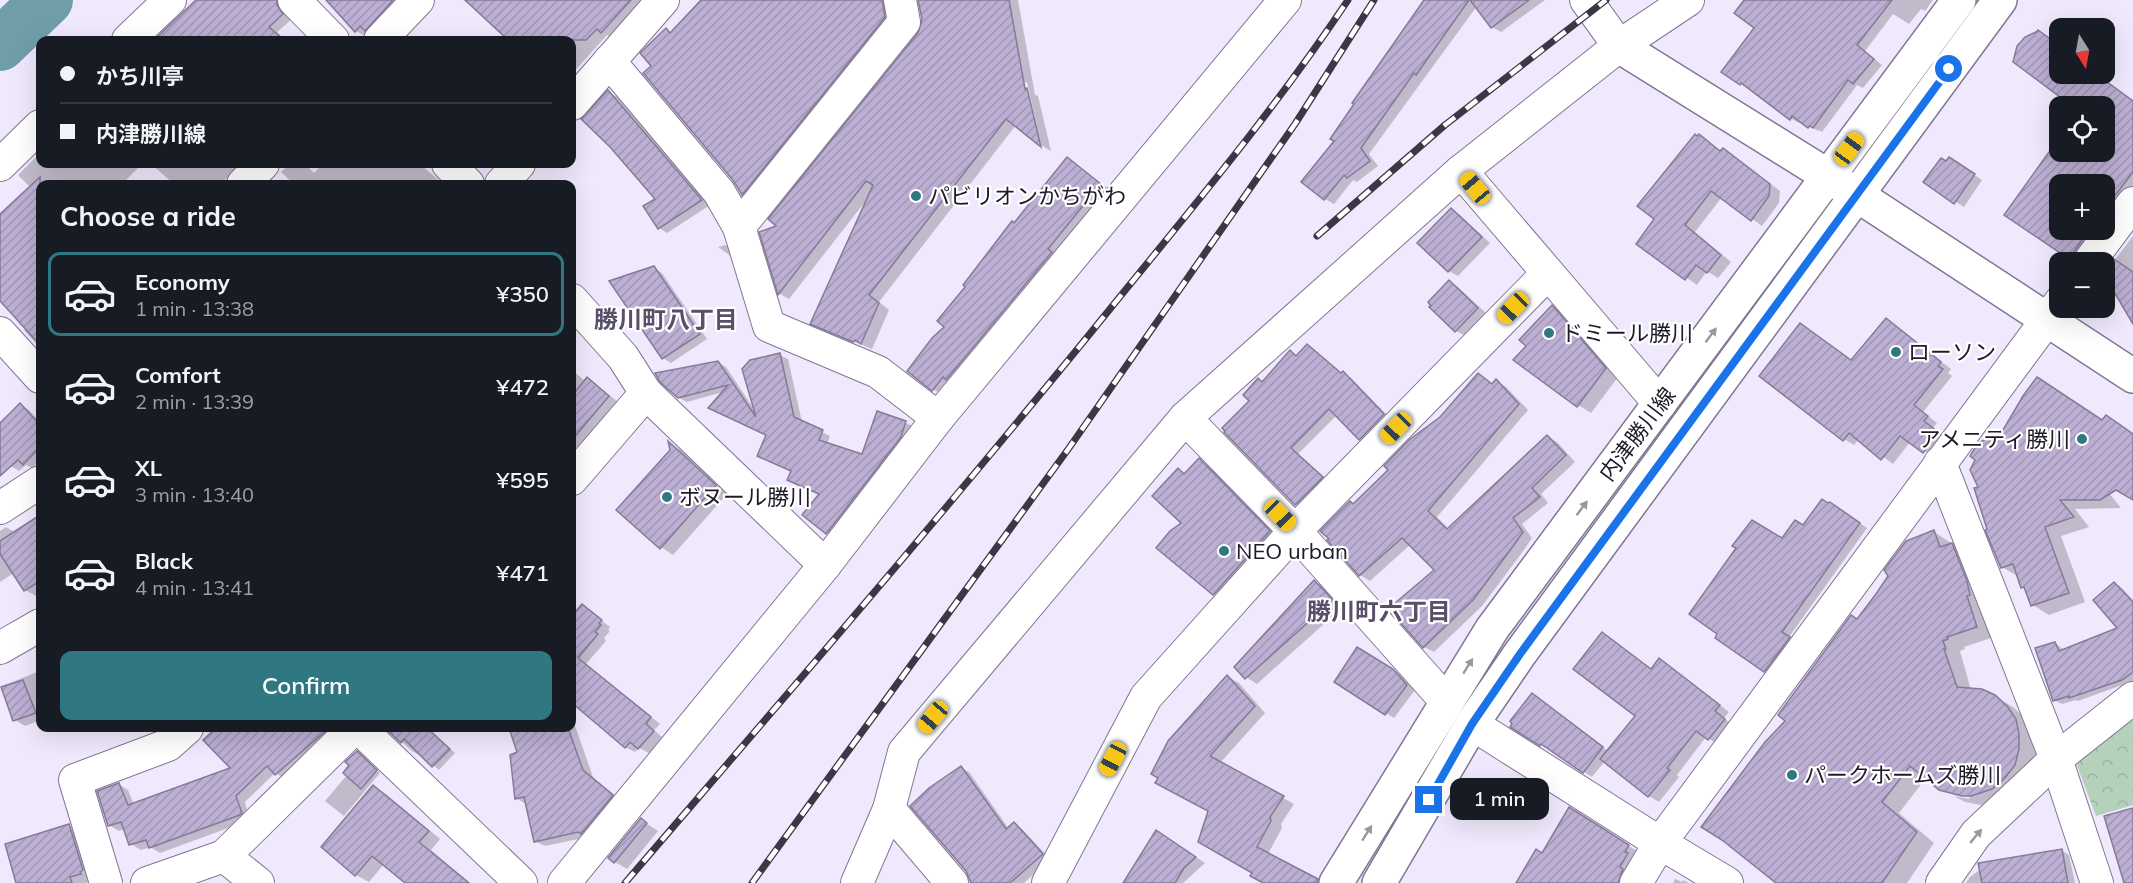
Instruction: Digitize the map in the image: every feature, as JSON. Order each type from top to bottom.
[{"type":"main road","name":"内津勝川線","points":[[1336,883],[1491,629],[1959,0]]},
{"type":"main road","name":"内津勝川線","points":[[1379,883],[1472,724],[1520,654],[2000,0]]},
{"type":"main road","points":[[1619,46],[1857,195],[2049,309]]},
{"type":"main road","points":[[2062,318],[2133,376]]},
{"type":"street","points":[[132,36],[170,0]]},
{"type":"street","points":[[294,0],[329,36]]},
{"type":"street","points":[[384,36],[418,0]]},
{"type":"street","points":[[576,99],[663,0]]},
{"type":"street","points":[[739,227],[904,22],[900,0]]},
{"type":"street","points":[[564,883],[825,565],[938,417],[1285,0]]},
{"type":"street","points":[[1586,0],[1619,46]]},
{"type":"street","points":[[857,883],[889,809],[904,752],[1185,418],[1461,171],[1619,46],[1688,0]]},
{"type":"street","points":[[609,61],[719,192],[739,227],[769,326],[878,372],[938,417]]},
{"type":"street","points":[[0,165],[36,130]]},
{"type":"street","points":[[247,180],[259,168]]},
{"type":"street","points":[[452,168],[464,180]]},
{"type":"street","points":[[505,180],[515,168]]},
{"type":"street","points":[[1461,171],[1660,404]]},
{"type":"street","points":[[2096,252],[2133,203]]},
{"type":"street","points":[[1048,883],[1146,697],[1295,531],[1547,274]]},
{"type":"street","points":[[576,304],[623,357],[646,393],[825,565]]},
{"type":"street","points":[[1636,883],[1660,843],[2049,316]]},
{"type":"street","points":[[0,333],[36,373]]},
{"type":"street","points":[[576,473],[646,393]]},
{"type":"street","points":[[1185,418],[1295,531],[1446,701]]},
{"type":"street","points":[[1940,463],[2056,759],[2097,883]]},
{"type":"street","points":[[0,508],[36,485]]},
{"type":"street","points":[[0,648],[36,627]]},
{"type":"street","points":[[1942,883],[1976,834],[2056,759],[2133,698]]},
{"type":"street","points":[[1472,724],[1727,883]]},
{"type":"street","points":[[106,883],[75,780],[168,745],[183,732]]},
{"type":"street","points":[[147,883],[224,856],[350,732]]},
{"type":"street","points":[[363,732],[521,883]]},
{"type":"street","points":[[889,809],[952,883]]},
{"type":"street","points":[[224,856],[258,883]]},
{"type":"green space","points":[[2133,718],[2133,805],[2096,816],[2076,763]]},
{"type":"building","points":[[196,0],[277,0],[277,5],[283,14],[269,27],[279,36],[158,36]]},
{"type":"building","points":[[326,0],[393,0],[365,31],[360,26],[355,32]]},
{"type":"building","points":[[465,0],[631,0],[601,33],[597,29],[586,40],[576,40],[576,36],[504,36]]},
{"type":"building","points":[[701,0],[882,0],[885,17],[742,195],[733,180],[643,73],[651,66],[640,53],[666,28],[670,33]]},
{"type":"building","points":[[918,0],[1009,0],[1025,89],[1027,88],[1041,147],[1006,119],[869,295],[879,303],[861,344],[810,324],[873,185],[866,181],[778,295],[759,232],[776,226],[768,219],[918,33],[922,19]]},
{"type":"building","points":[[1424,0],[1469,0],[1361,148],[1370,161],[1347,178],[1344,175],[1324,200],[1301,182],[1334,141],[1330,139],[1354,104],[1352,103]]},
{"type":"building","points":[[1470,0],[1529,0],[1491,28]]},
{"type":"building","points":[[1744,0],[1892,0],[1857,45],[1874,59],[1853,84],[1848,80],[1813,128],[1810,126],[1808,128],[1792,116],[1790,120],[1741,83],[1740,85],[1721,72],[1754,28],[1734,13]]},
{"type":"building","points":[[2038,30],[2049,38],[2049,84],[2110,84],[2133,101],[2133,172],[2115,196],[2115,174],[2049,174],[2049,240],[2082,240],[2074,252],[2059,252],[2004,215],[2049,152],[2049,162],[2115,162],[2115,96],[2059,96],[2013,62],[2017,46],[2025,37]]},
{"type":"building","points":[[608,90],[702,200],[658,229],[643,206],[655,199],[610,147],[581,119]]},
{"type":"building","points":[[1695,134],[1697,136],[1699,134],[1720,151],[1723,148],[1770,184],[1769,196],[1751,221],[1711,191],[1685,225],[1721,255],[1707,273],[1696,265],[1685,280],[1636,244],[1654,219],[1637,206]]},
{"type":"building","points":[[1067,157],[1106,188],[1091,206],[1086,202],[1048,249],[1052,252],[946,380],[943,377],[932,391],[907,371],[932,338],[944,327],[937,321],[965,287],[963,285],[1012,221],[1014,223]]},
{"type":"building","points":[[1949,157],[1975,174],[1954,204],[1923,182],[1941,158],[1946,161]]},
{"type":"building","points":[[36,181],[36,341],[0,301],[0,214]]},
{"type":"building","points":[[1451,208],[1482,237],[1448,272],[1417,243]]},
{"type":"building","points":[[2115,260],[2133,272],[2133,324],[2115,293]]},
{"type":"building","points":[[654,266],[700,334],[662,359],[609,281]]},
{"type":"building","points":[[1449,280],[1478,308],[1455,332],[1429,307],[1431,306],[1428,302]]},
{"type":"building","points":[[1552,305],[1606,368],[1577,407],[1513,360],[1526,346],[1519,340]]},
{"type":"building","points":[[1886,318],[1941,362],[1938,366],[1943,369],[1914,405],[1928,416],[1924,421],[1938,432],[1923,453],[1900,436],[1881,460],[1849,433],[1843,441],[1759,376],[1800,323],[1851,360]]},
{"type":"building","points":[[1307,344],[1341,373],[1343,371],[1384,414],[1359,440],[1329,409],[1291,448],[1323,477],[1295,505],[1222,428],[1249,401],[1243,395],[1258,378],[1262,382],[1290,350],[1296,356]]},
{"type":"building","points":[[780,353],[794,417],[823,430],[819,440],[862,454],[877,411],[906,421],[901,437],[826,534],[802,515],[819,494],[787,480],[791,471],[757,456],[766,435],[708,408],[728,385],[678,398],[660,382],[655,373],[718,361],[756,417],[742,369],[750,360]]},
{"type":"building","points":[[1478,373],[1492,384],[1496,379],[1519,404],[1428,511],[1447,529],[1547,435],[1566,455],[1532,488],[1540,497],[1513,518],[1523,532],[1511,549],[1473,600],[1423,648],[1388,609],[1434,570],[1402,538],[1359,576],[1320,531],[1350,501],[1353,504],[1388,470],[1384,466],[1409,440],[1440,417]]},
{"type":"building","points":[[587,377],[609,396],[576,435],[576,391]]},
{"type":"building","points":[[2037,377],[2102,420],[2106,415],[2133,434],[2133,500],[2116,490],[2100,500],[2060,500],[2074,517],[2045,527],[2069,593],[2031,606],[2024,587],[2021,588],[2013,564],[2001,568],[1985,530],[1987,529],[1974,488],[1978,487],[1970,470],[1975,460],[1970,456],[1978,443],[2003,430]]},
{"type":"building","points":[[20,403],[36,421],[36,451],[23,465],[18,460],[0,476],[0,423]]},
{"type":"building","name":"ボヌール勝川","points":[[668,441],[716,485],[660,549],[616,510],[670,450]]},
{"type":"building","points":[[1199,458],[1270,531],[1213,595],[1156,548],[1170,531],[1181,523],[1152,496],[1178,468],[1184,474]]},
{"type":"building","points":[[1822,499],[1860,523],[1782,632],[1790,637],[1764,672],[1715,638],[1717,634],[1689,614],[1736,548],[1732,546],[1752,520],[1782,538],[1795,520],[1803,525]]},
{"type":"building","points":[[36,518],[36,584],[24,591],[0,554],[0,541]]},
{"type":"building","points":[[1934,530],[1940,547],[1952,543],[1967,581],[1970,595],[1967,596],[1977,627],[1947,637],[1948,639],[1943,641],[1957,687],[1982,689],[1995,695],[2007,706],[2016,719],[2019,734],[2019,749],[2015,765],[1992,789],[1971,796],[1939,790],[1910,766],[1882,802],[1917,832],[1882,883],[1776,883],[1722,840],[1701,827],[1765,742],[1785,721],[1778,715],[1851,615],[1857,619],[1876,594],[1888,576],[1884,570],[1906,541]]},
{"type":"building","points":[[1314,580],[1333,600],[1245,679],[1234,667]]},
{"type":"building","points":[[2114,582],[2133,602],[2133,672],[2122,680],[2053,701],[2035,648],[2055,642],[2059,651],[2117,628],[2093,600]]},
{"type":"building","points":[[582,604],[602,620],[595,632],[598,634],[578,658],[651,717],[646,724],[654,731],[638,749],[630,742],[625,748],[576,706],[576,611]]},
{"type":"building","points":[[1602,632],[1651,669],[1659,658],[1720,705],[1715,711],[1725,719],[1708,740],[1696,731],[1667,768],[1670,770],[1648,797],[1600,759],[1635,716],[1573,669]]},
{"type":"building","points":[[1357,647],[1393,669],[1407,685],[1385,715],[1334,682]]},
{"type":"building","points":[[1227,675],[1255,706],[1210,756],[1284,796],[1270,817],[1271,821],[1257,847],[1318,879],[1317,883],[1263,883],[1250,876],[1252,873],[1198,842],[1208,811],[1155,783],[1158,778],[1151,774],[1168,741]]},
{"type":"building","points":[[23,680],[36,713],[13,721],[1,687]]},
{"type":"building","points":[[1532,693],[1603,747],[1583,773],[1541,744],[1540,746],[1510,727],[1512,724],[1510,721]]},
{"type":"building","points":[[212,732],[324,732],[275,775],[267,766],[236,796],[242,813],[240,815],[149,848],[146,840],[129,845],[121,822],[108,826],[97,791],[119,783],[128,805],[230,768],[203,740]]},
{"type":"building","points":[[389,732],[431,732],[450,749],[432,767],[404,739],[401,743]]},
{"type":"building","points":[[510,732],[569,732],[583,770],[613,795],[581,834],[578,832],[534,842],[524,797],[515,799],[510,755],[517,752]]},
{"type":"building","points":[[357,751],[377,770],[361,789],[343,773],[349,765],[345,762]]},
{"type":"building","points":[[961,766],[1006,829],[1014,822],[1043,854],[1010,883],[971,883],[966,871],[910,806],[929,788]]},
{"type":"building","points":[[373,785],[429,831],[419,842],[469,883],[405,883],[372,856],[355,876],[321,847]]},
{"type":"building","points":[[1569,807],[1629,845],[1625,852],[1628,853],[1620,867],[1623,869],[1618,883],[1516,883],[1536,849],[1542,853]]},
{"type":"building","points":[[2133,808],[2133,883],[2124,883],[2104,816]]},
{"type":"building","points":[[641,818],[647,823],[614,863],[608,858]]},
{"type":"building","points":[[69,824],[83,870],[81,874],[70,877],[72,883],[16,883],[5,844]]},
{"type":"building","points":[[1156,830],[1196,857],[1184,868],[1175,883],[1123,883]]},
{"type":"building","points":[[2062,849],[2068,883],[1982,883],[1978,863]]},
{"type":"waterway","points":[[0,45],[47,0]]},
{"type":"railway","points":[[625,883],[1050,382],[1233,157],[1292,80],[1348,0]]},
{"type":"railway","points":[[752,883],[1069,448],[1295,124],[1374,0]]},
{"type":"railway","points":[[1317,236],[1445,125],[1606,0]]},
{"type":"place","name":"パビリオンかちがわ","points":[[916,196]]},
{"type":"place","name":"ドミール勝川","points":[[1549,333]]},
{"type":"place","name":"ローソン","points":[[1896,352]]},
{"type":"place","name":"アメニティ勝川","points":[[2082,439]]},
{"type":"place","name":"ボヌール勝川","points":[[667,497]]},
{"type":"place","name":"NEO urban","points":[[1224,551]]},
{"type":"place","name":"パークホームズ勝川","points":[[1792,775]]},
{"type":"district","name":"勝川町八丁目","points":[[666,320]]},
{"type":"district","name":"勝川町六丁目","points":[[1379,612]]},
{"type":"route","points":[[1429,800],[1472,724],[1520,654],[1949,69]]}]
